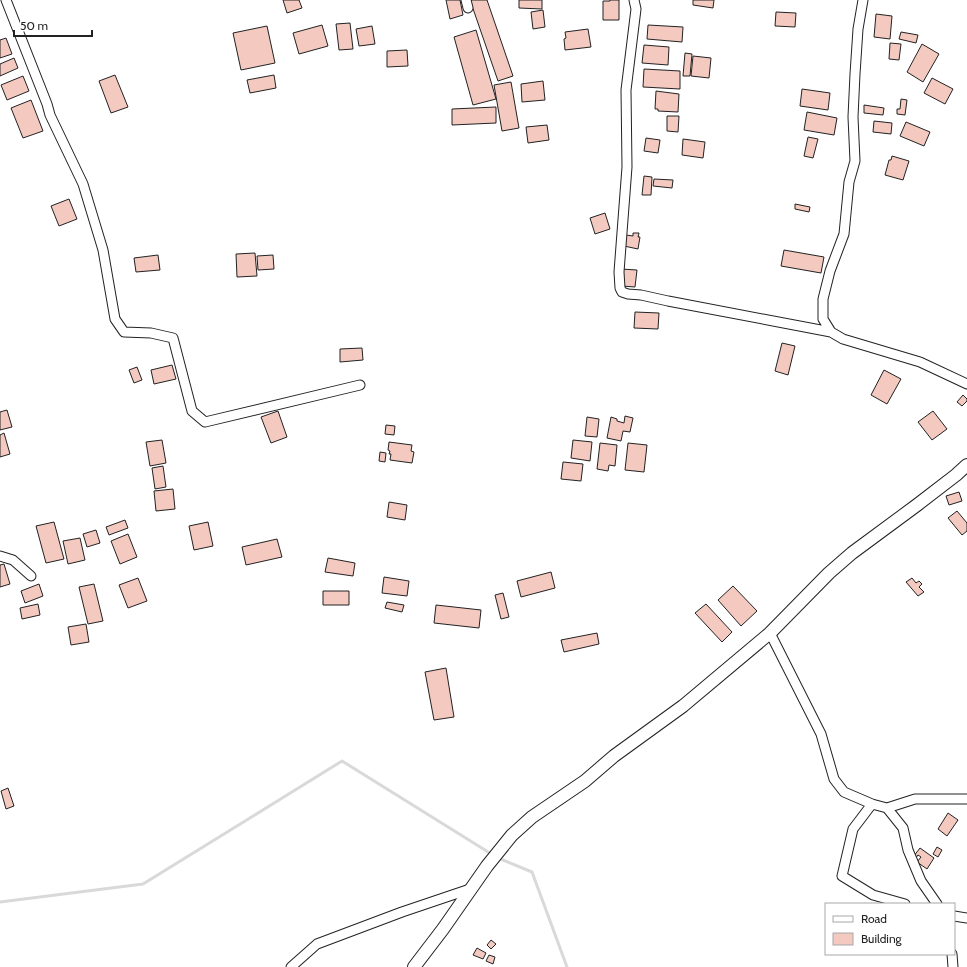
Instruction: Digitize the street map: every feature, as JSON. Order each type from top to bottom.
[{"type":"street","points":[[6,0],[50,115],[83,184],[103,250],[115,319],[124,332],[151,333],[174,338],[192,411],[205,422],[360,385]]},
{"type":"street","points":[[634,0],[636,9],[626,90],[627,167],[619,272],[620,288],[622,292],[628,294],[641,294],[668,301],[831,332],[843,339],[920,362],[967,384]]},
{"type":"street","points":[[831,332],[823,319],[823,299],[830,271],[844,234],[849,182],[855,161],[853,117],[855,74],[858,29],[863,0]]},
{"type":"street","points":[[414,967],[443,930],[487,866],[512,835],[532,817],[585,781],[614,756],[683,706],[770,633],[829,573],[852,553],[917,505],[967,465]]},
{"type":"street","points":[[0,556],[13,560],[31,576]]},
{"type":"street","points":[[770,633],[821,734],[834,779],[844,792],[872,804],[887,808],[915,799],[967,799]]},
{"type":"street","points":[[872,804],[853,829],[842,876],[873,895],[901,903]]},
{"type":"street","points":[[887,808],[903,828],[908,850],[921,880],[936,903]]},
{"type":"street","points":[[291,967],[317,944],[402,912],[470,889]]},
{"type":"street","points":[[955,916],[967,918]]},
{"type":"street","points":[[952,955],[953,967]]},
{"type":"building","points":[[283,0],[299,0],[302,8],[287,13]]},
{"type":"building","points":[[446,0],[460,0],[463,15],[450,19]]},
{"type":"building","points":[[470,0],[487,0],[513,76],[498,81]]},
{"type":"building","points":[[519,0],[542,0],[542,9],[519,8]]},
{"type":"building","points":[[619,0],[619,20],[603,20],[603,1]]},
{"type":"building","points":[[693,0],[714,0],[713,8],[693,5]]},
{"type":"building","points":[[543,10],[545,27],[533,29],[531,12]]},
{"type":"building","points":[[776,12],[796,13],[795,27],[775,26]]},
{"type":"building","points":[[876,14],[892,16],[890,39],[874,37]]},
{"type":"building","points":[[350,23],[353,49],[339,50],[336,24]]},
{"type":"building","points":[[322,25],[328,46],[299,54],[293,33]]},
{"type":"building","points":[[648,25],[683,27],[682,42],[647,39]]},
{"type":"building","points":[[267,26],[275,63],[241,70],[233,33]]},
{"type":"building","points":[[372,26],[375,44],[359,46],[356,29]]},
{"type":"building","points":[[588,29],[591,47],[565,50],[565,32]]},
{"type":"building","points":[[476,30],[496,99],[473,105],[454,37]]},
{"type":"building","points":[[901,32],[918,35],[916,43],[899,39]]},
{"type":"building","points":[[6,38],[12,54],[0,58],[0,40]]},
{"type":"building","points":[[890,43],[901,44],[899,60],[889,59]]},
{"type":"building","points":[[922,44],[939,54],[923,82],[907,72]]},
{"type":"building","points":[[644,45],[669,47],[668,65],[642,63]]},
{"type":"building","points":[[407,50],[408,66],[387,67],[387,51]]},
{"type":"building","points":[[685,53],[692,54],[690,76],[683,76]]},
{"type":"building","points":[[693,56],[711,58],[709,78],[691,76]]},
{"type":"building","points":[[14,58],[18,68],[0,76],[0,64]]},
{"type":"building","points":[[644,69],[680,71],[680,89],[643,87]]},
{"type":"building","points":[[115,75],[128,107],[111,113],[99,81]]},
{"type":"building","points":[[274,75],[276,88],[250,93],[247,80]]},
{"type":"building","points":[[23,76],[29,91],[7,100],[1,85]]},
{"type":"building","points":[[932,78],[953,89],[945,104],[924,93]]},
{"type":"building","points":[[543,81],[545,100],[522,102],[521,84]]},
{"type":"building","points":[[511,82],[519,128],[502,131],[494,85]]},
{"type":"building","points":[[802,89],[830,93],[828,110],[800,106]]},
{"type":"building","points":[[656,91],[679,94],[678,112],[658,111],[658,109],[655,109]]},
{"type":"building","points":[[901,99],[907,100],[905,115],[897,114],[897,109],[900,109]]},
{"type":"building","points":[[31,100],[43,131],[23,138],[11,108]]},
{"type":"building","points":[[864,105],[884,108],[883,115],[864,113]]},
{"type":"building","points":[[496,107],[496,123],[452,125],[452,109]]},
{"type":"building","points":[[807,112],[837,118],[834,135],[804,130]]},
{"type":"building","points":[[667,116],[679,116],[678,132],[667,131]]},
{"type":"building","points":[[874,121],[892,123],[891,134],[873,132]]},
{"type":"building","points":[[906,122],[930,132],[924,146],[900,136]]},
{"type":"building","points":[[547,125],[549,140],[528,143],[526,127]]},
{"type":"building","points":[[808,137],[818,139],[813,158],[804,156]]},
{"type":"building","points":[[646,138],[660,140],[658,153],[644,151]]},
{"type":"building","points":[[683,139],[705,142],[703,158],[682,155]]},
{"type":"building","points":[[892,156],[909,161],[903,180],[885,175],[889,160],[891,160]]},
{"type":"building","points":[[644,176],[652,177],[651,195],[642,195]]},
{"type":"building","points":[[654,179],[673,180],[672,188],[653,186]]},
{"type":"building","points":[[69,199],[77,219],[59,226],[51,206]]},
{"type":"building","points":[[795,204],[810,207],[809,212],[795,209]]},
{"type":"building","points":[[605,213],[610,229],[595,234],[590,218]]},
{"type":"building","points":[[633,233],[639,233],[638,237],[640,237],[638,249],[624,246],[626,235],[633,236]]},
{"type":"building","points":[[784,250],[824,257],[821,273],[781,266]]},
{"type":"building","points":[[255,253],[257,276],[237,277],[236,254]]},
{"type":"building","points":[[158,255],[160,270],[136,272],[134,258]]},
{"type":"building","points":[[273,255],[274,269],[258,270],[257,256]]},
{"type":"building","points":[[621,269],[637,270],[635,287],[622,286]]},
{"type":"building","points":[[635,312],[659,313],[658,329],[634,328]]},
{"type":"building","points":[[782,343],[795,346],[788,375],[775,371]]},
{"type":"building","points":[[362,348],[363,360],[340,362],[340,349]]},
{"type":"building","points":[[172,365],[176,379],[154,384],[151,370]]},
{"type":"building","points":[[137,367],[142,380],[134,383],[129,370]]},
{"type":"building","points":[[884,370],[901,379],[887,404],[871,395]]},
{"type":"building","points":[[963,395],[967,401],[962,406],[957,402]]},
{"type":"building","points":[[7,410],[12,427],[0,430],[0,412]]},
{"type":"building","points":[[278,411],[287,437],[271,443],[261,417]]},
{"type":"building","points":[[933,411],[947,429],[932,440],[918,422]]},
{"type":"building","points":[[625,416],[633,418],[630,432],[623,431],[621,441],[607,438],[611,417],[624,423]]},
{"type":"building","points":[[587,417],[599,419],[597,437],[585,436]]},
{"type":"building","points":[[386,425],[395,426],[394,435],[385,434]]},
{"type":"building","points":[[4,433],[10,454],[0,457],[0,435]]},
{"type":"building","points":[[162,440],[166,463],[150,466],[146,442]]},
{"type":"building","points":[[573,440],[592,442],[590,461],[571,458]]},
{"type":"building","points":[[389,442],[412,445],[411,451],[414,452],[412,463],[390,460],[391,454],[389,454],[390,451],[388,450]]},
{"type":"building","points":[[600,443],[617,445],[615,466],[609,465],[608,471],[597,469]]},
{"type":"building","points":[[628,443],[647,445],[644,472],[625,470]]},
{"type":"building","points":[[380,452],[386,453],[385,462],[379,461]]},
{"type":"building","points":[[563,462],[583,464],[581,481],[561,479]]},
{"type":"building","points":[[163,466],[166,487],[155,489],[152,468]]},
{"type":"building","points":[[173,489],[175,509],[156,511],[154,491]]},
{"type":"building","points":[[959,492],[962,501],[949,505],[946,496]]},
{"type":"building","points":[[389,502],[407,505],[405,520],[387,517]]},
{"type":"building","points":[[957,511],[967,523],[967,531],[962,535],[948,518]]},
{"type":"building","points":[[125,520],[128,528],[109,535],[106,527]]},
{"type":"building","points":[[54,522],[64,559],[46,563],[36,526]]},
{"type":"building","points":[[208,522],[213,546],[194,550],[189,526]]},
{"type":"building","points":[[96,530],[100,543],[87,547],[83,534]]},
{"type":"building","points":[[128,534],[137,557],[120,564],[111,541]]},
{"type":"building","points":[[80,538],[85,560],[68,564],[63,541]]},
{"type":"building","points":[[277,539],[282,557],[246,565],[242,547]]},
{"type":"building","points":[[328,558],[355,563],[353,576],[325,572]]},
{"type":"building","points":[[4,564],[10,584],[0,587],[0,565]]},
{"type":"building","points":[[551,572],[555,588],[521,597],[517,581]]},
{"type":"building","points":[[384,577],[409,581],[407,596],[382,593]]},
{"type":"building","points":[[138,578],[147,601],[128,608],[119,585]]},
{"type":"building","points":[[912,578],[916,583],[919,581],[922,584],[919,587],[924,592],[918,596],[906,582]]},
{"type":"building","points":[[39,584],[43,596],[25,603],[21,591]]},
{"type":"building","points":[[94,584],[103,621],[88,624],[79,587]]},
{"type":"building","points":[[733,586],[757,611],[741,626],[718,600]]},
{"type":"building","points":[[323,591],[349,591],[349,605],[323,605]]},
{"type":"building","points":[[503,593],[509,617],[501,619],[495,595]]},
{"type":"building","points":[[387,602],[404,605],[402,612],[385,608]]},
{"type":"building","points":[[38,604],[40,615],[22,619],[20,608]]},
{"type":"building","points":[[706,604],[732,632],[722,642],[695,613]]},
{"type":"building","points":[[436,605],[481,610],[479,628],[434,623]]},
{"type":"building","points":[[86,624],[89,642],[71,645],[68,627]]},
{"type":"building","points":[[597,633],[599,644],[564,652],[561,640]]},
{"type":"building","points":[[446,668],[454,717],[434,720],[425,672]]},
{"type":"building","points":[[8,788],[14,806],[6,809],[1,791]]},
{"type":"building","points":[[948,813],[958,820],[947,836],[938,829]]},
{"type":"building","points":[[937,847],[942,850],[938,857],[933,854]]},
{"type":"building","points":[[920,848],[934,858],[927,869],[917,862],[921,857],[918,855],[915,859],[913,857]]},
{"type":"building","points":[[491,940],[496,944],[491,949],[487,945]]},
{"type":"building","points":[[477,948],[486,953],[483,959],[473,955]]},
{"type":"building","points":[[489,955],[495,957],[493,964],[486,961]]},
{"type":"waterway","points":[[0,902],[143,884],[342,761],[493,855]]},
{"type":"waterway","points":[[498,858],[532,872],[567,967]]}]
